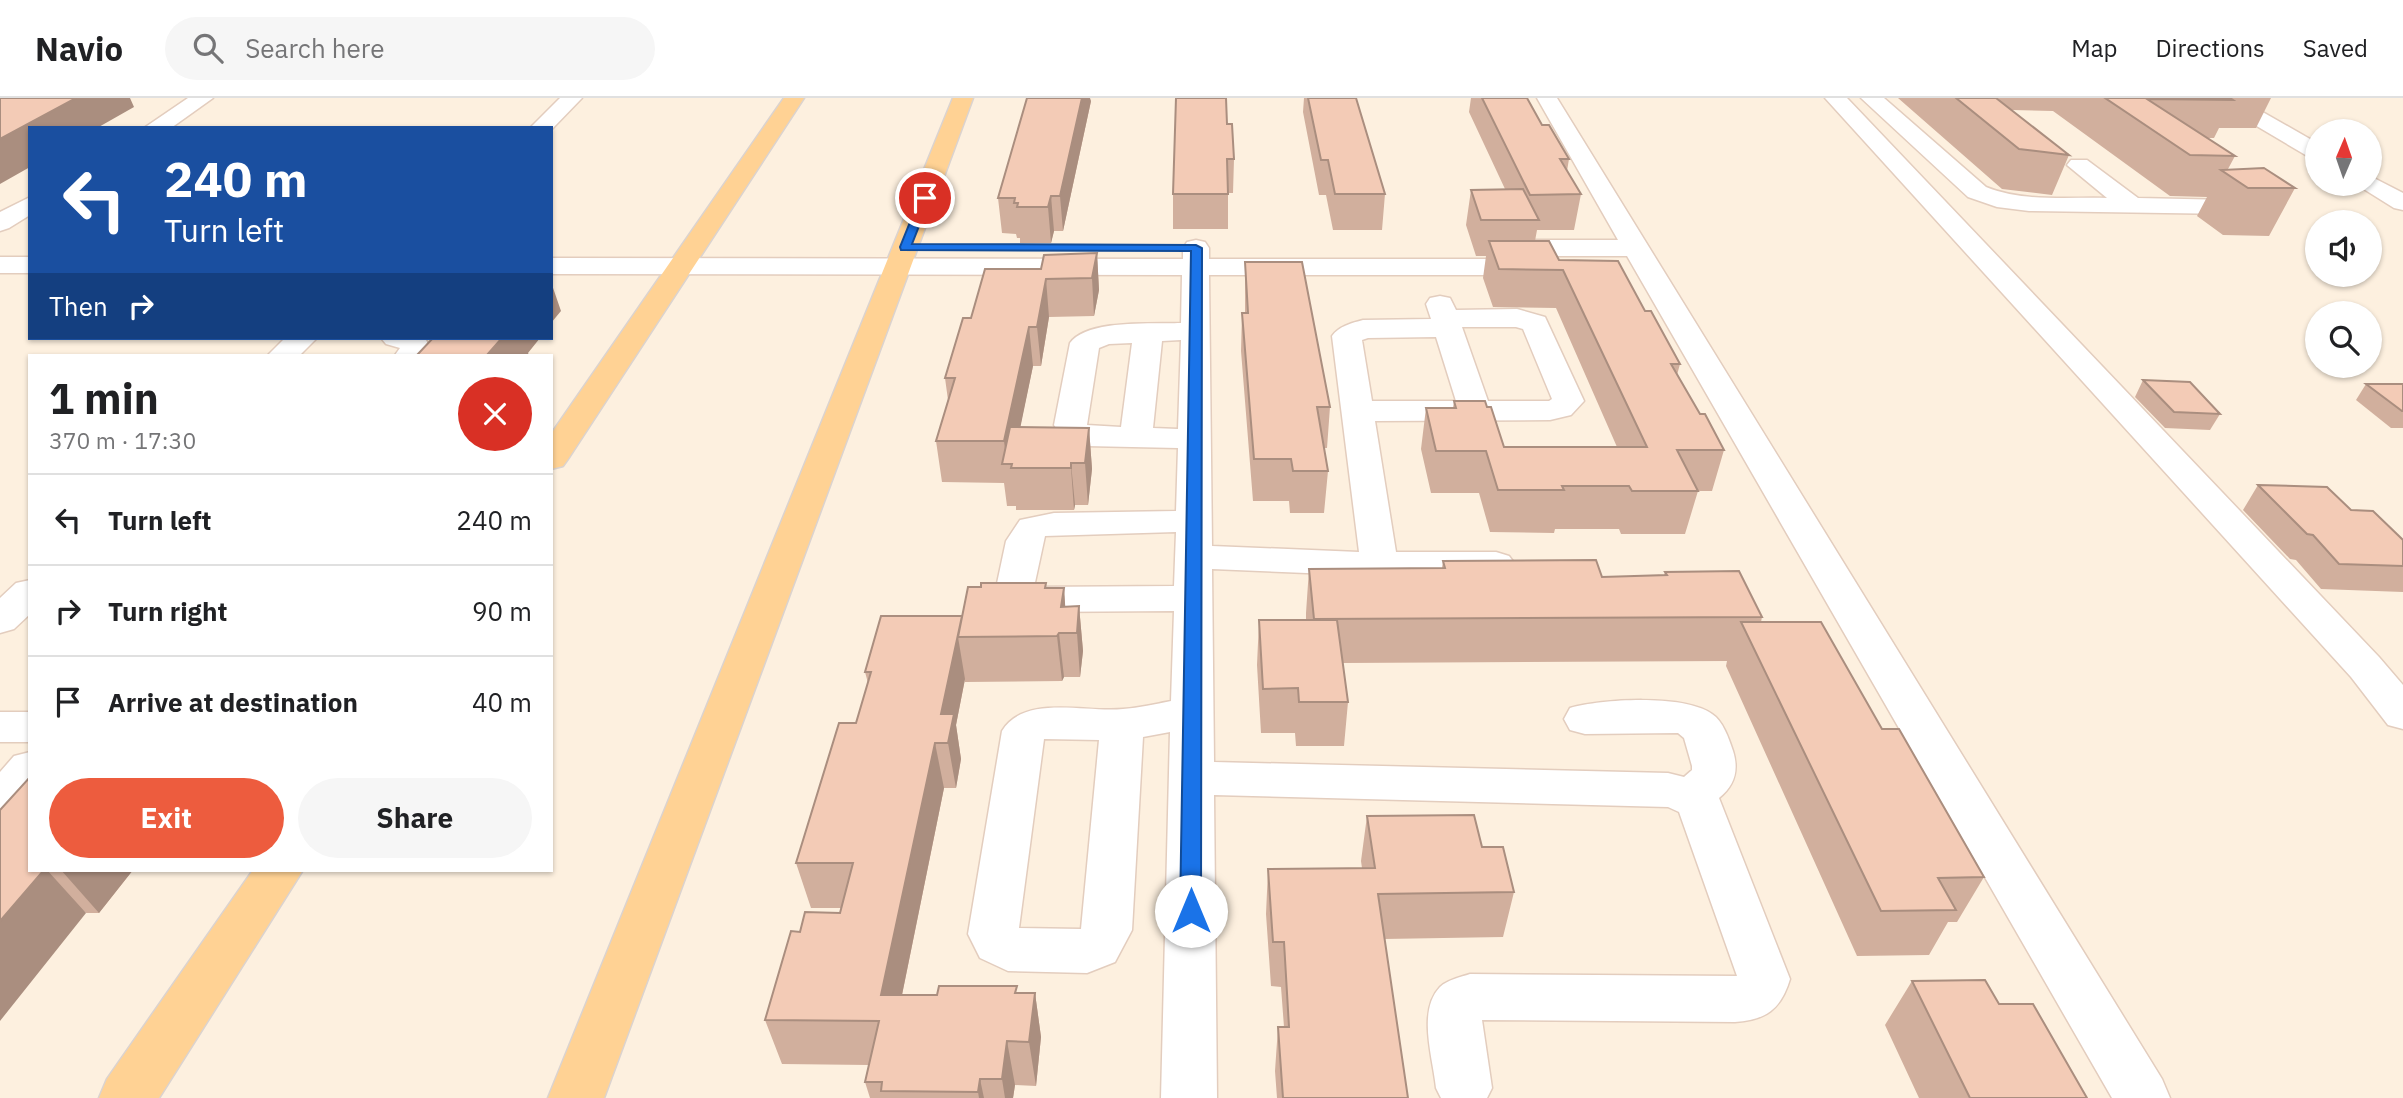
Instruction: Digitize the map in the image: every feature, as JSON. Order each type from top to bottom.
[{"type":"main road","points":[[553,456],[793,98]]},
{"type":"main road","points":[[576,1098],[963,98]]},
{"type":"main road","points":[[127,1098],[278,872]]},
{"type":"street","points":[[158,126],[203,98]]},
{"type":"street","points":[[543,126],[572,98]]},
{"type":"street","points":[[1547,98],[2142,1098]]},
{"type":"street","points":[[1835,98],[2384,667],[2403,714]]},
{"type":"street","points":[[1871,98],[1977,192],[1997,201],[2029,204],[2231,207]]},
{"type":"street","points":[[2223,98],[2305,145]]},
{"type":"street","points":[[2079,164],[2133,206]]},
{"type":"street","points":[[2382,190],[2403,203]]},
{"type":"street","points":[[0,223],[28,205]]},
{"type":"street","points":[[0,246],[28,246]]},
{"type":"street","points":[[553,247],[686,256],[1642,257]]},
{"type":"street","points":[[553,266],[686,256]]},
{"type":"street","points":[[1189,1098],[1196,257]]},
{"type":"street","points":[[1425,258],[1475,411]]},
{"type":"street","points":[[0,265],[28,265]]},
{"type":"street","points":[[1356,411],[1554,411],[1568,401],[1535,323],[1517,318],[1363,329],[1347,336],[1356,411],[1379,564]]},
{"type":"street","points":[[1195,331],[1104,335],[1085,343],[1070,417],[1070,425],[1075,432],[1086,436],[1195,439]]},
{"type":"street","points":[[1136,438],[1148,335]]},
{"type":"street","points":[[284,354],[300,340]]},
{"type":"street","points":[[404,340],[413,342],[415,348],[411,354]]},
{"type":"street","points":[[1193,598],[1031,600],[1020,596],[1015,588],[1026,534],[1033,528],[1054,524],[1194,539],[1379,564],[1527,564]]},
{"type":"street","points":[[1122,724],[1107,930],[1104,939],[1097,947],[1087,951],[1008,949],[999,943],[993,934],[1024,731],[1028,726],[1040,723],[1122,724],[1192,713]]},
{"type":"street","points":[[1585,719],[1675,718],[1694,722],[1704,735],[1715,765],[1715,773],[1711,781],[1689,795]]},
{"type":"street","points":[[0,727],[28,727]]},
{"type":"street","points":[[0,801],[28,770]]},
{"type":"street","points":[[1192,778],[1668,790],[1689,795],[1698,802],[1765,979],[1761,991],[1751,998],[1735,999],[1470,997],[1460,1002],[1454,1011],[1464,1088]]},
{"type":"building","points":[[0,98],[76,98],[0,139]]},
{"type":"building","points":[[1027,98],[1082,98],[1060,196],[1051,196],[1048,207],[1017,207],[1015,198],[998,198]]},
{"type":"building","points":[[1176,98],[1226,98],[1227,124],[1232,124],[1234,159],[1227,159],[1228,194],[1173,194]]},
{"type":"building","points":[[1308,98],[1356,98],[1385,194],[1335,194],[1328,160],[1321,160]]},
{"type":"building","points":[[1482,98],[1527,98],[1542,125],[1549,125],[1569,159],[1560,159],[1581,194],[1530,195]]},
{"type":"building","points":[[1956,98],[1996,98],[2069,155],[2019,149]]},
{"type":"building","points":[[2105,98],[2230,98],[2233,100],[2147,99],[2235,156],[2190,155]]},
{"type":"building","points":[[2264,168],[2295,188],[2248,188],[2221,170]]},
{"type":"building","points":[[1523,189],[1539,220],[1481,220],[1471,190]]},
{"type":"building","points":[[1489,241],[1549,241],[1559,260],[1618,261],[1645,311],[1651,311],[1680,364],[1671,364],[1700,414],[1705,414],[1724,450],[1677,450],[1698,491],[1632,491],[1629,486],[1498,490],[1486,451],[1436,451],[1426,408],[1456,408],[1454,401],[1485,401],[1487,407],[1491,407],[1504,447],[1647,447],[1563,270],[1499,269]]},
{"type":"building","points":[[1097,253],[1092,278],[1046,279],[1037,327],[1029,327],[1004,441],[936,441],[955,378],[945,378],[963,318],[971,318],[985,269],[1041,269],[1044,255]]},
{"type":"building","points":[[1245,262],[1302,262],[1330,407],[1317,407],[1328,471],[1293,471],[1291,459],[1254,459],[1242,313],[1248,313]]},
{"type":"building","points":[[431,340],[500,340],[488,354],[418,354]]},
{"type":"building","points":[[2143,380],[2190,382],[2220,414],[2174,412]]},
{"type":"building","points":[[2366,384],[2403,384],[2403,411],[2402,411]]},
{"type":"building","points":[[1010,427],[1089,428],[1085,463],[1071,463],[1071,468],[1011,468],[1012,464],[1002,464]]},
{"type":"building","points":[[2258,485],[2327,487],[2351,510],[2373,511],[2403,540],[2403,566],[2339,564],[2313,535],[2307,534]]},
{"type":"building","points":[[1596,560],[1602,577],[1667,575],[1665,572],[1739,571],[1762,617],[1314,619],[1309,569],[1445,568],[1443,561]]},
{"type":"building","points":[[981,583],[1046,583],[1045,588],[1064,588],[1061,607],[1079,606],[1077,633],[1059,633],[1057,636],[958,637],[968,587],[981,587]]},
{"type":"building","points":[[881,616],[962,616],[941,714],[954,714],[948,743],[935,743],[881,995],[937,995],[939,986],[1017,986],[1015,993],[1035,993],[1029,1042],[1007,1041],[1002,1079],[980,1079],[978,1092],[881,1091],[882,1082],[865,1082],[879,1021],[765,1020],[791,931],[800,932],[805,912],[840,913],[853,863],[796,863],[839,723],[856,723],[871,672],[865,672]]},
{"type":"building","points":[[1259,620],[1337,620],[1348,702],[1299,702],[1298,688],[1263,689]]},
{"type":"building","points":[[1741,622],[1821,622],[1882,729],[1899,729],[1984,877],[1938,878],[1956,910],[1881,911]]},
{"type":"building","points":[[28,779],[28,872],[42,872],[0,921],[0,810]]},
{"type":"building","points":[[1474,815],[1482,847],[1503,847],[1514,892],[1378,894],[1408,1098],[1283,1098],[1278,1027],[1289,1027],[1284,942],[1273,942],[1268,869],[1375,868],[1367,816]]},
{"type":"building","points":[[1985,980],[1999,1004],[2033,1004],[2087,1098],[1970,1098],[1912,981]]},
{"type":"route","points":[[925,198],[905,247],[1196,248],[1191,911]]}]
